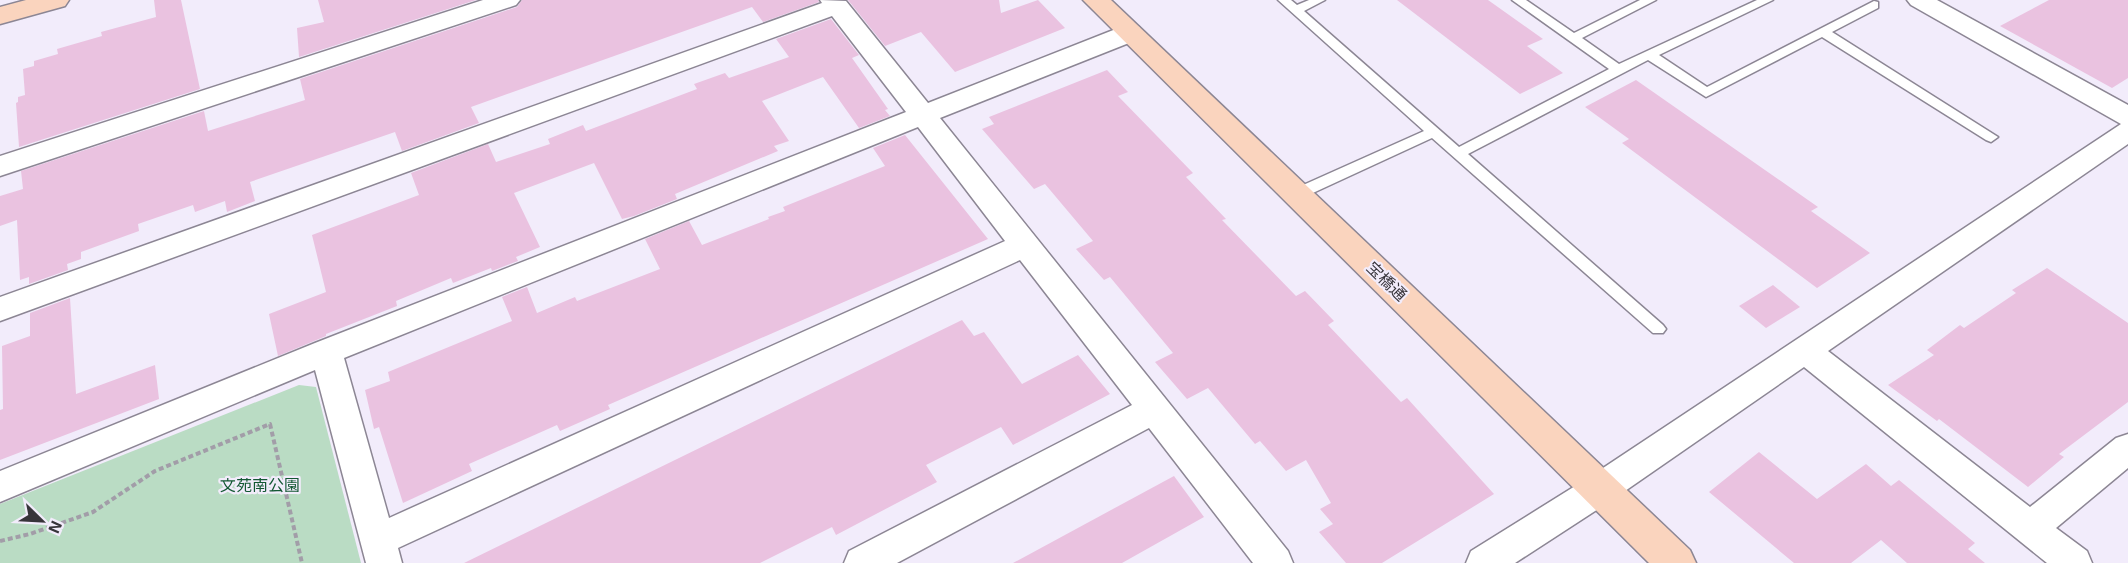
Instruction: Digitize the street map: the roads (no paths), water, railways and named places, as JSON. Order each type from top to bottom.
[{"type":"street","points":[[0,16],[56,0]]},
{"type":"street","points":[[0,165],[508,0]]},
{"type":"street","name":"宝橋通","points":[[1096,0],[1676,563]]},
{"type":"street","points":[[0,309],[834,3],[1275,563]]},
{"type":"street","points":[[1934,3],[2128,117]]},
{"type":"street","points":[[0,487],[326,352],[1130,33]]},
{"type":"street","points":[[1484,563],[1600,489],[2128,131]]},
{"type":"street","points":[[326,352],[381,551],[1024,245]]},
{"type":"street","points":[[1805,350],[2074,563]]},
{"type":"street","points":[[862,563],[1154,409]]},
{"type":"street","points":[[2030,528],[2128,448]]},
{"type":"lane","points":[[1284,0],[1658,329]]},
{"type":"lane","points":[[1296,10],[1319,0]]},
{"type":"lane","points":[[1518,0],[1618,69]]},
{"type":"lane","points":[[1573,38],[1650,0]]},
{"type":"lane","points":[[1458,153],[1618,69],[1767,0]]},
{"type":"lane","points":[[1650,55],[1706,93],[1874,5]]},
{"type":"lane","points":[[1823,32],[1991,137]]},
{"type":"lane","points":[[1297,194],[1434,132]]},
{"type":"park label","name":"文苑南公園","points":[[260,485]]}]
